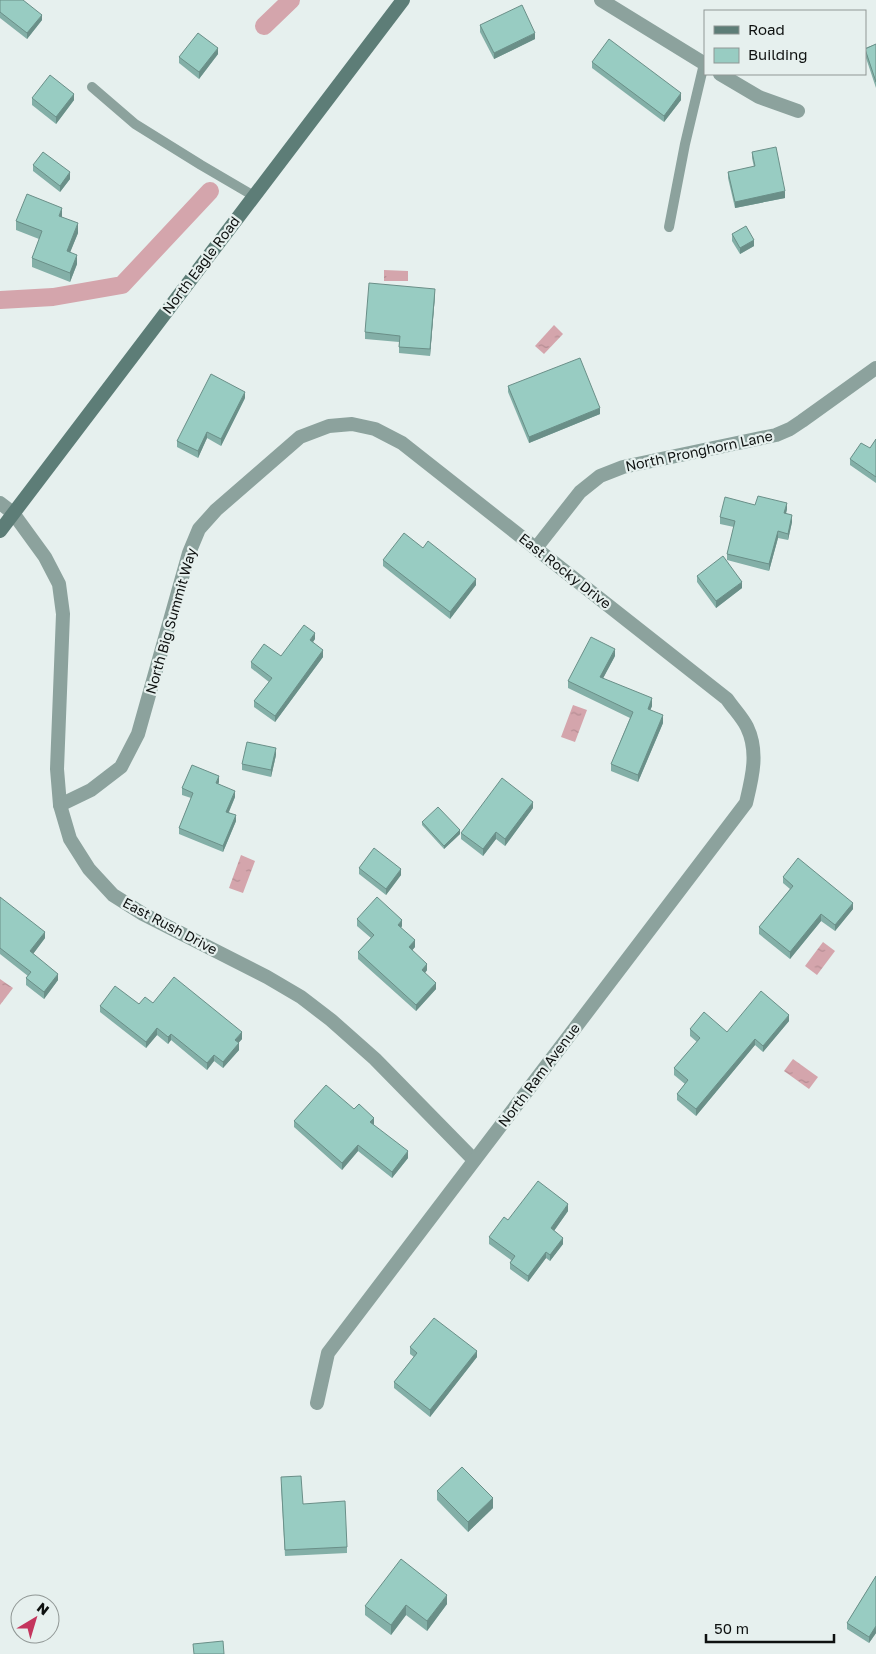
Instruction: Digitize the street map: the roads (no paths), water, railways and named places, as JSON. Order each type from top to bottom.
[{"type":"main road","name":"North Eagle Road","points":[[0,531],[402,0]]},
{"type":"street","points":[[601,0],[704,64]]},
{"type":"street","points":[[722,75],[759,97],[798,111]]},
{"type":"street","name":"North Pronghorn Lane","points":[[536,548],[580,492],[600,476],[623,467],[776,435],[802,422],[876,368]]},
{"type":"street","name":"East Rocky Drive","points":[[352,424],[375,429],[402,443],[727,699],[747,728],[752,746]]},
{"type":"street","name":"North Big Summit Way","points":[[60,805],[91,790],[120,767],[138,734],[189,553],[199,530],[216,510],[300,437],[329,426],[352,424]]},
{"type":"street","name":"East Rush Drive","points":[[0,503],[13,513],[44,557],[59,584],[63,614],[57,769],[60,805],[70,839],[89,869],[113,895],[143,914],[268,977],[316,1008],[375,1059],[474,1160]]},
{"type":"street","name":"North Ram Avenue","points":[[317,1403],[328,1354],[746,803],[754,770],[752,746]]},
{"type":"lane","points":[[669,227],[685,144],[704,64]]},
{"type":"lane","points":[[92,87],[135,124],[201,166],[254,196]]},
{"type":"water","points":[[384,270],[408,271],[408,281],[384,281]]},
{"type":"water","points":[[554,325],[563,334],[544,354],[535,346]]},
{"type":"water","points":[[573,705],[587,710],[575,742],[561,737]]},
{"type":"water","points":[[241,855],[255,861],[243,893],[229,888]]},
{"type":"water","points":[[823,942],[835,951],[817,975],[805,966]]},
{"type":"water","points":[[0,979],[13,988],[0,1005]]},
{"type":"water","points":[[793,1059],[818,1077],[809,1089],[784,1071]]},
{"type":"waterway","points":[[264,26],[291,0]]},
{"type":"waterway","points":[[0,300],[53,297],[122,285],[210,191]]}]
